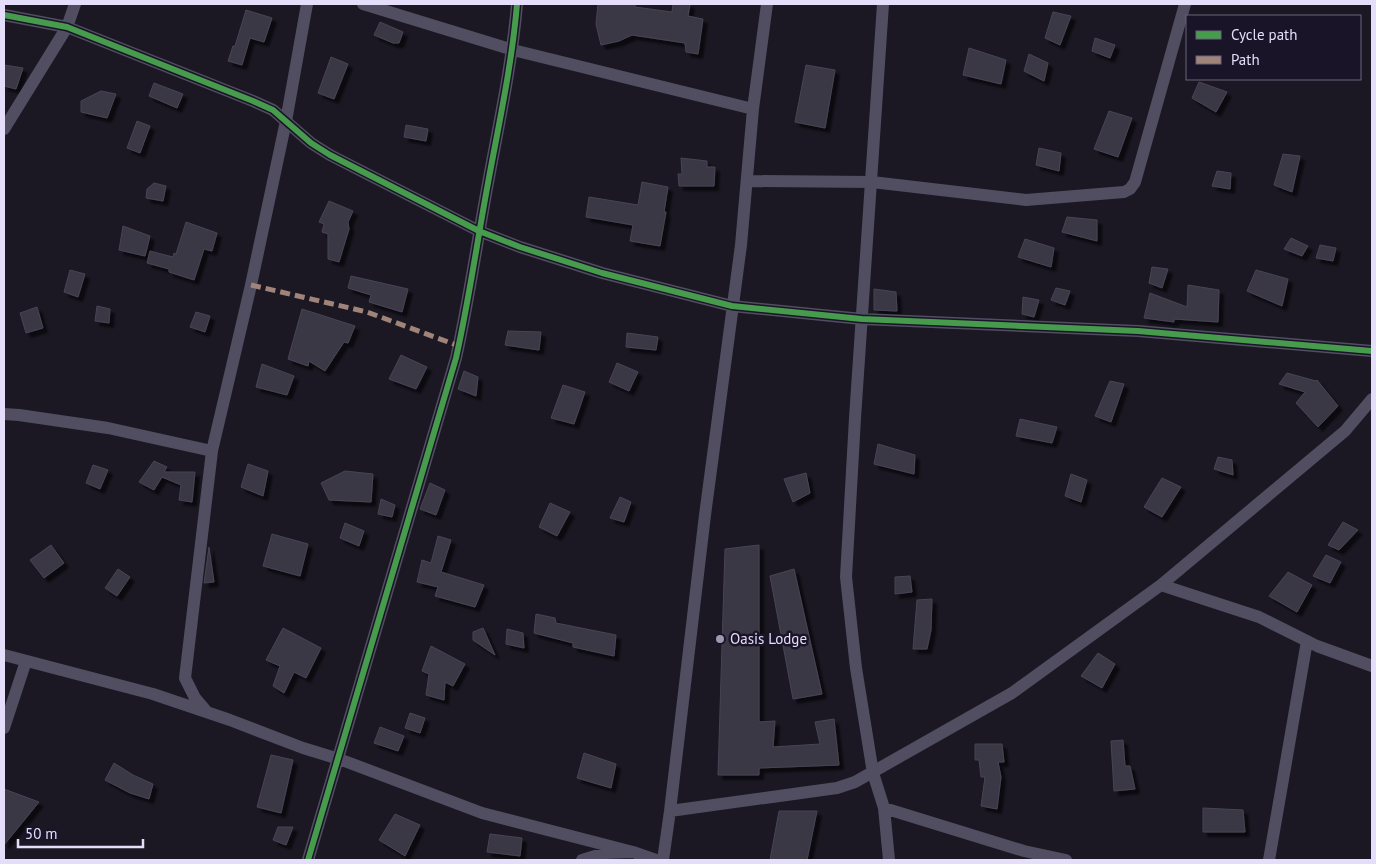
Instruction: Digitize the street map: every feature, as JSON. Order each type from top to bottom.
[{"type":"street","points":[[4,129],[67,27],[75,4]]},
{"type":"street","points":[[206,712],[195,698],[185,678],[212,452],[251,286],[286,120],[307,4]]},
{"type":"street","points":[[363,4],[513,50],[754,109]]},
{"type":"street","points":[[308,860],[456,358],[464,325],[479,231],[513,50],[517,4]]},
{"type":"street","points":[[663,860],[704,515],[741,246],[754,109],[767,4]]},
{"type":"street","points":[[883,4],[854,428],[846,577],[856,668],[873,773],[884,808],[889,860]]},
{"type":"street","points":[[748,181],[872,182],[1026,200],[1124,192],[1135,182],[1185,4]]},
{"type":"street","points":[[4,15],[67,27],[254,101],[273,110],[305,138],[330,155],[479,231],[520,247],[602,273],[732,306],[862,319],[1138,331],[1372,351]]},
{"type":"street","points":[[670,810],[837,788],[855,782],[1012,693],[1161,585],[1345,431],[1372,399]]},
{"type":"street","points":[[4,414],[19,414],[108,428],[212,452]]},
{"type":"street","points":[[1161,585],[1259,617],[1317,646],[1372,666]]},
{"type":"street","points":[[1269,860],[1307,641]]},
{"type":"street","points":[[4,655],[153,694],[339,759],[482,813],[633,852],[656,860]]},
{"type":"street","points":[[4,728],[26,661]]},
{"type":"street","points":[[884,808],[1024,851],[1066,860]]},
{"type":"street","points":[[582,860],[605,853],[614,857],[633,852]]},
{"type":"building","points":[[598,4],[635,4],[635,7],[672,12],[673,4],[690,4],[688,16],[703,19],[698,54],[686,52],[685,43],[632,35],[619,41],[601,45],[596,24]]},
{"type":"building","points":[[246,10],[272,18],[264,42],[250,38],[242,65],[228,61],[233,46],[235,46]]},
{"type":"building","points":[[1053,12],[1071,16],[1060,45],[1045,38]]},
{"type":"building","points":[[380,22],[403,32],[399,43],[393,43],[374,35]]},
{"type":"building","points":[[1095,38],[1115,45],[1110,58],[1092,51]]},
{"type":"building","points":[[969,48],[1006,60],[1001,84],[963,75]]},
{"type":"building","points":[[1029,54],[1048,63],[1044,81],[1024,71]]},
{"type":"building","points":[[331,57],[348,64],[334,99],[318,93]]},
{"type":"building","points":[[4,65],[23,68],[16,89],[4,86]]},
{"type":"building","points":[[806,65],[835,70],[825,128],[795,122]]},
{"type":"building","points":[[1199,82],[1227,92],[1216,112],[1192,98]]},
{"type":"building","points":[[154,83],[183,94],[177,108],[149,96]]},
{"type":"building","points":[[101,91],[116,94],[107,118],[81,112],[81,101]]},
{"type":"building","points":[[1109,111],[1132,118],[1118,157],[1094,149]]},
{"type":"building","points":[[137,121],[150,126],[140,153],[127,148]]},
{"type":"building","points":[[406,125],[428,129],[426,141],[404,137]]},
{"type":"building","points":[[1039,148],[1061,153],[1059,171],[1036,165]]},
{"type":"building","points":[[1283,154],[1300,156],[1292,192],[1274,185]]},
{"type":"building","points":[[681,158],[707,161],[707,167],[715,167],[714,186],[679,186],[678,174],[682,174]]},
{"type":"building","points":[[1217,171],[1231,173],[1230,189],[1212,186]]},
{"type":"building","points":[[642,182],[668,187],[660,246],[630,241],[633,225],[586,217],[589,197],[638,205]]},
{"type":"building","points":[[154,183],[166,186],[163,201],[146,198],[147,189]]},
{"type":"building","points":[[329,201],[353,211],[348,222],[349,229],[339,262],[328,259],[328,234],[322,232],[324,224],[319,222]]},
{"type":"building","points":[[1067,217],[1097,220],[1097,241],[1062,232]]},
{"type":"building","points":[[186,222],[217,233],[212,251],[204,249],[194,280],[169,272],[169,269],[147,263],[150,251],[173,257],[174,253],[176,254]]},
{"type":"building","points":[[123,226],[150,236],[145,256],[119,250]]},
{"type":"building","points":[[1291,238],[1308,246],[1302,256],[1284,249]]},
{"type":"building","points":[[1025,239],[1054,248],[1051,267],[1018,257]]},
{"type":"building","points":[[1320,245],[1336,248],[1333,261],[1316,258]]},
{"type":"building","points":[[1152,267],[1168,269],[1162,288],[1149,283]]},
{"type":"building","points":[[70,270],[85,274],[78,297],[64,292]]},
{"type":"building","points":[[1256,270],[1288,279],[1282,306],[1247,291]]},
{"type":"building","points":[[351,276],[408,289],[402,312],[369,302],[371,295],[348,288]]},
{"type":"building","points":[[1188,285],[1219,290],[1218,322],[1174,319],[1174,322],[1144,318],[1150,293],[1187,307]]},
{"type":"building","points":[[1056,288],[1070,291],[1065,305],[1051,300]]},
{"type":"building","points":[[874,289],[896,292],[897,311],[874,310]]},
{"type":"building","points":[[1023,297],[1039,300],[1034,317],[1022,314]]},
{"type":"building","points":[[97,306],[110,309],[109,323],[95,321]]},
{"type":"building","points":[[37,307],[43,328],[26,333],[20,313]]},
{"type":"building","points":[[302,309],[355,326],[348,343],[344,342],[325,371],[309,361],[308,366],[288,359]]},
{"type":"building","points":[[196,312],[210,316],[205,332],[190,327]]},
{"type":"building","points":[[508,331],[541,332],[539,350],[505,345]]},
{"type":"building","points":[[627,333],[658,337],[656,350],[626,347]]},
{"type":"building","points":[[401,355],[427,367],[416,389],[389,379]]},
{"type":"building","points":[[617,363],[638,372],[629,391],[609,382]]},
{"type":"building","points":[[262,364],[294,376],[287,395],[256,387]]},
{"type":"building","points":[[464,371],[478,377],[476,396],[458,389]]},
{"type":"building","points":[[1287,373],[1317,380],[1338,406],[1318,427],[1296,403],[1305,392],[1279,384]]},
{"type":"building","points":[[1110,381],[1124,384],[1111,422],[1095,416]]},
{"type":"building","points":[[563,385],[585,392],[574,424],[551,418]]},
{"type":"building","points":[[1020,419],[1057,427],[1052,443],[1016,436]]},
{"type":"building","points":[[878,444],[915,455],[914,474],[874,464]]},
{"type":"building","points":[[1218,457],[1232,460],[1233,475],[1214,469]]},
{"type":"building","points":[[154,461],[167,467],[164,472],[195,472],[192,502],[179,500],[181,485],[162,477],[154,490],[139,482]]},
{"type":"building","points":[[248,464],[268,471],[263,496],[241,487]]},
{"type":"building","points":[[93,465],[108,470],[100,489],[86,483]]},
{"type":"building","points":[[345,471],[373,474],[371,502],[329,500],[321,483]]},
{"type":"building","points":[[806,473],[810,493],[793,502],[784,479]]},
{"type":"building","points":[[1071,474],[1087,480],[1081,502],[1065,496]]},
{"type":"building","points":[[1162,478],[1181,487],[1162,517],[1144,507]]},
{"type":"building","points":[[430,483],[445,490],[436,515],[420,509]]},
{"type":"building","points":[[620,497],[631,502],[624,522],[610,518]]},
{"type":"building","points":[[381,499],[395,505],[392,517],[378,514]]},
{"type":"building","points":[[550,503],[570,512],[557,536],[539,527]]},
{"type":"building","points":[[1343,522],[1358,530],[1339,550],[1328,545]]},
{"type":"building","points":[[345,523],[364,531],[359,546],[340,538]]},
{"type":"building","points":[[272,534],[308,544],[300,576],[263,566]]},
{"type":"building","points":[[438,536],[451,540],[441,572],[484,585],[475,607],[435,596],[438,587],[417,582],[422,560],[431,563]]},
{"type":"building","points":[[51,545],[64,563],[44,578],[30,560]]},
{"type":"building","points":[[759,545],[759,722],[775,721],[773,747],[820,744],[815,722],[834,719],[839,765],[759,768],[759,775],[718,775],[725,549]]},
{"type":"building","points":[[209,547],[214,582],[204,583]]},
{"type":"building","points":[[1326,555],[1341,562],[1330,583],[1313,576]]},
{"type":"building","points":[[118,569],[130,577],[117,596],[105,588]]},
{"type":"building","points":[[794,569],[822,694],[793,699],[770,576]]},
{"type":"building","points":[[1288,572],[1312,585],[1297,612],[1269,596]]},
{"type":"building","points":[[910,576],[912,592],[895,594],[895,577]]},
{"type":"building","points":[[932,599],[931,630],[927,649],[913,649],[917,600]]},
{"type":"building","points":[[536,614],[555,618],[556,623],[616,635],[614,656],[573,647],[573,643],[534,633]]},
{"type":"building","points":[[283,628],[321,648],[306,678],[294,672],[284,693],[273,686],[280,666],[266,660]]},
{"type":"building","points":[[483,628],[495,655],[473,640],[473,632]]},
{"type":"building","points":[[507,629],[523,633],[524,648],[506,644]]},
{"type":"building","points":[[431,646],[465,664],[453,686],[445,682],[444,700],[426,695],[429,674],[422,671]]},
{"type":"building","points":[[1098,653],[1115,664],[1102,688],[1081,676]]},
{"type":"building","points":[[410,713],[425,718],[420,733],[405,728]]},
{"type":"building","points":[[380,727],[404,736],[398,751],[374,743]]},
{"type":"building","points":[[1123,740],[1125,766],[1130,766],[1135,789],[1114,791],[1111,741]]},
{"type":"building","points":[[975,744],[1002,744],[1004,762],[998,762],[1001,777],[997,809],[981,806],[985,777],[981,777],[979,760],[975,760]]},
{"type":"building","points":[[584,753],[616,764],[611,788],[577,778]]},
{"type":"building","points":[[271,755],[293,760],[281,813],[257,807]]},
{"type":"building","points":[[114,763],[133,775],[153,784],[149,799],[130,793],[105,780]]},
{"type":"building","points":[[4,789],[39,802],[4,845]]},
{"type":"building","points":[[1203,808],[1243,810],[1245,832],[1203,832]]},
{"type":"building","points":[[779,811],[817,811],[807,860],[770,860]]},
{"type":"building","points":[[395,814],[420,825],[405,856],[379,840]]},
{"type":"building","points":[[278,827],[293,827],[286,845],[273,840]]},
{"type":"building","points":[[490,834],[522,838],[520,856],[487,852]]},
{"type":"marked path","points":[[251,285],[367,312],[459,346]]},
{"type":"cycle path","points":[[308,860],[456,358],[505,94],[517,4]]},
{"type":"cycle path","points":[[4,15],[67,27],[273,110],[311,143],[330,155],[479,231],[520,247],[602,273],[732,306],[862,319],[1138,331],[1372,351]]},
{"type":"place","name":"Oasis Lodge","points":[[720,639]]}]
